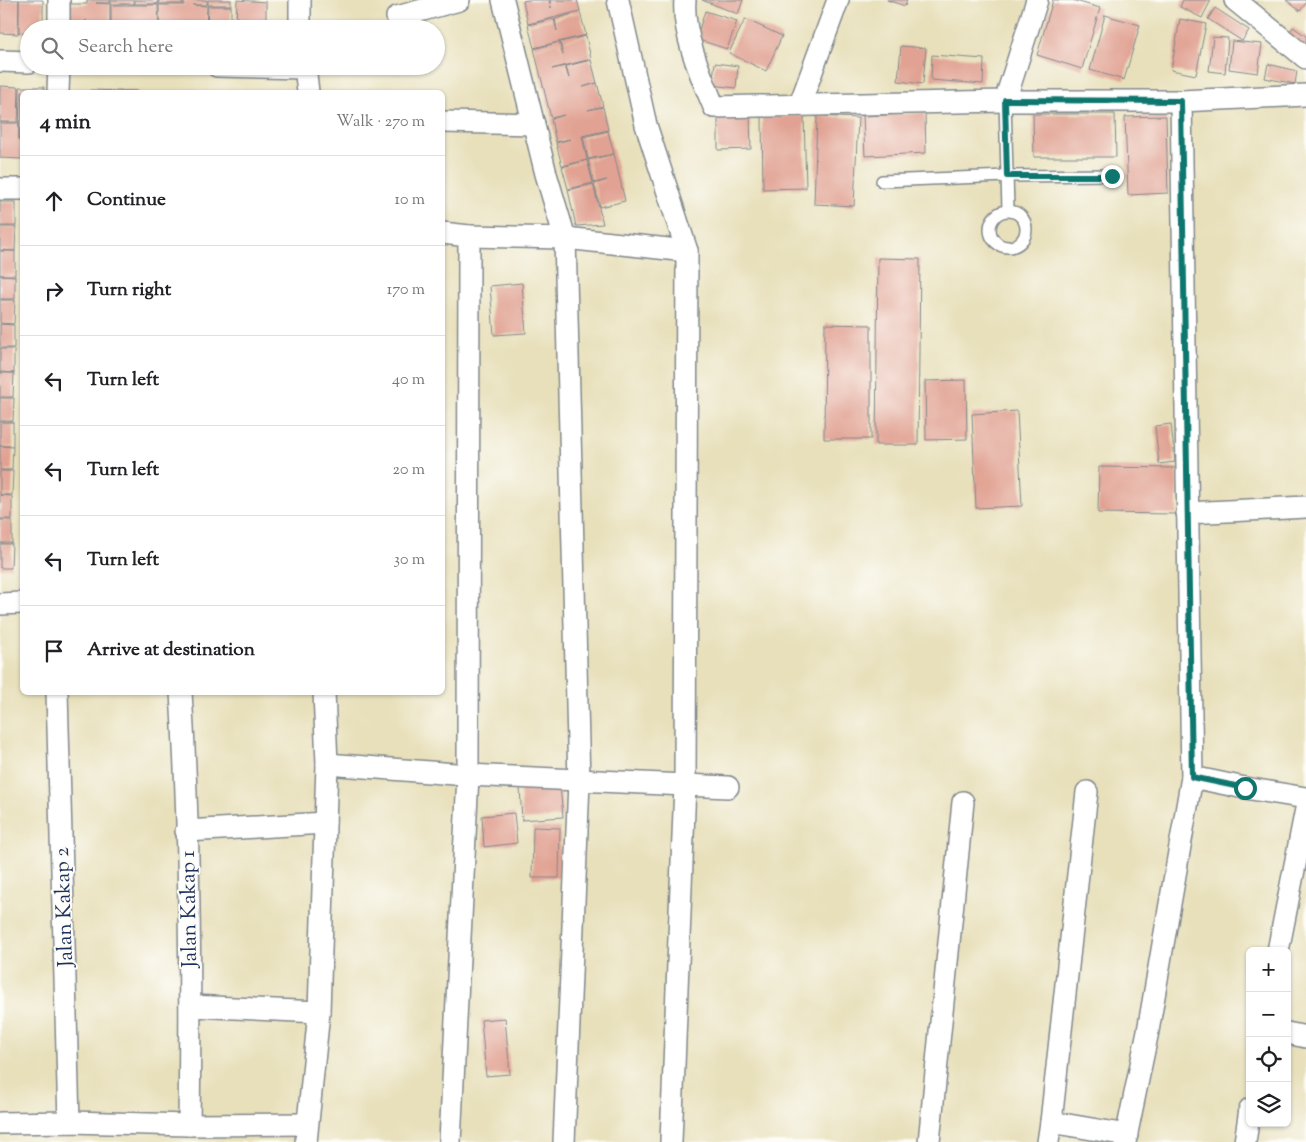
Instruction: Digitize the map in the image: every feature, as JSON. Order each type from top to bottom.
[{"type":"street","points":[[58,0],[59,20]]},
{"type":"street","points":[[300,0],[300,20]]},
{"type":"street","points":[[396,17],[459,0]]},
{"type":"street","points":[[503,0],[564,238],[579,782],[564,1142]]},
{"type":"street","points":[[618,0],[646,125],[687,251],[684,785],[671,1142]]},
{"type":"street","points":[[685,0],[684,10],[694,57],[714,107],[1005,100],[1181,101],[1306,95]]},
{"type":"street","points":[[800,104],[838,0]]},
{"type":"street","points":[[1005,100],[1037,0]]},
{"type":"street","points":[[1235,0],[1306,58]]},
{"type":"street","points":[[0,61],[20,62]]},
{"type":"street","points":[[58,90],[59,75]]},
{"type":"street","points":[[306,75],[308,90]]},
{"type":"street","points":[[1087,792],[1050,1132],[1126,1138],[1148,1031],[1192,777],[1181,101]]},
{"type":"street","points":[[445,122],[534,124]]},
{"type":"street","points":[[0,188],[20,190]]},
{"type":"street","points":[[445,233],[470,236],[564,238],[687,251]]},
{"type":"street","points":[[450,1142],[468,775],[470,236]]},
{"type":"street","points":[[1187,513],[1306,508]]},
{"type":"street","points":[[0,604],[20,603]]},
{"type":"street","name":"Jalan Kakap 2","points":[[57,695],[69,1122]]},
{"type":"street","name":"Jalan Kakap 1","points":[[181,695],[191,1006],[188,1125]]},
{"type":"street","points":[[0,1123],[69,1122],[188,1125],[306,1133],[319,1012],[327,764],[324,695]]},
{"type":"street","points":[[327,764],[579,782],[728,787]]},
{"type":"street","points":[[1192,777],[1306,798]]},
{"type":"street","points":[[929,1142],[963,802]]},
{"type":"street","points":[[1279,947],[1306,809]]},
{"type":"street","points":[[186,831],[325,823]]},
{"type":"street","points":[[191,1006],[319,1012]]},
{"type":"street","points":[[1291,1034],[1306,1037]]},
{"type":"street","points":[[1245,1142],[1247,1127]]},
{"type":"lane","points":[[1005,100],[1008,210]]},
{"type":"lane","points":[[882,181],[1007,176],[1112,176]]},
{"type":"building","points":[[0,0],[19,0],[18,34],[0,33]]},
{"type":"building","points":[[19,0],[43,0],[43,20],[20,20],[19,33]]},
{"type":"building","points":[[87,0],[110,0],[110,3],[96,3],[110,4],[110,20],[62,20],[62,4],[87,4]]},
{"type":"building","points":[[111,0],[134,0],[134,4],[111,4]]},
{"type":"building","points":[[135,0],[158,0],[158,4],[135,4]]},
{"type":"building","points":[[159,0],[183,0],[183,4],[159,4]]},
{"type":"building","points":[[184,0],[207,0],[207,5],[193,5],[207,6],[206,20],[159,20],[159,5],[184,5]]},
{"type":"building","points":[[208,0],[231,0],[231,5],[208,5]]},
{"type":"building","points":[[237,0],[266,2],[266,20],[236,20]]},
{"type":"building","points":[[549,0],[551,8],[550,0],[577,0],[580,11],[528,24],[523,1]]},
{"type":"building","points":[[702,0],[743,0],[738,14]]},
{"type":"building","points":[[887,0],[907,0],[905,6]]},
{"type":"building","points":[[1053,0],[1072,0],[1100,8],[1082,69],[1037,55]]},
{"type":"building","points":[[1183,0],[1211,0],[1202,18],[1180,7]]},
{"type":"building","points":[[1286,0],[1306,0],[1306,3],[1300,11]]},
{"type":"building","points":[[111,5],[158,5],[159,20],[111,20]]},
{"type":"building","points":[[208,6],[231,6],[231,20],[207,20]]},
{"type":"building","points":[[1215,8],[1249,30],[1242,41],[1208,19]]},
{"type":"building","points":[[705,11],[737,21],[727,49],[696,39]]},
{"type":"building","points":[[580,12],[586,35],[534,48],[528,25],[554,19],[557,31],[555,19]]},
{"type":"building","points":[[1105,15],[1140,25],[1124,80],[1090,70]]},
{"type":"building","points":[[745,19],[782,36],[766,71],[729,53]]},
{"type":"building","points":[[1180,19],[1206,24],[1196,75],[1171,70]]},
{"type":"building","points":[[1293,27],[1306,36],[1306,51],[1286,37]]},
{"type":"building","points":[[586,36],[591,59],[552,69],[565,66],[569,78],[566,66],[591,60],[603,106],[588,110],[603,107],[608,130],[582,136],[587,160],[562,166],[556,143],[570,139],[556,142],[551,119],[564,115],[551,118],[534,49],[559,42],[563,55],[560,42]]},
{"type":"building","points":[[1213,37],[1228,38],[1225,73],[1209,71]]},
{"type":"building","points":[[1232,41],[1262,44],[1258,73],[1229,69]]},
{"type":"building","points":[[901,46],[926,48],[923,84],[898,81]]},
{"type":"building","points":[[932,55],[984,59],[983,84],[931,80]]},
{"type":"building","points":[[715,63],[738,66],[736,88],[712,85]]},
{"type":"building","points":[[1268,64],[1297,71],[1295,84],[1265,78]]},
{"type":"building","points":[[0,86],[19,87],[18,122],[0,122]]},
{"type":"building","points":[[20,87],[44,87],[44,90],[20,90],[20,159],[0,158],[0,123],[19,123],[19,141]]},
{"type":"building","points":[[925,113],[926,153],[865,156],[863,116]]},
{"type":"building","points":[[1033,114],[1115,114],[1116,157],[1034,157]]},
{"type":"building","points":[[750,116],[751,149],[718,150],[718,117]]},
{"type":"building","points":[[804,116],[806,188],[763,189],[762,117]]},
{"type":"building","points":[[817,116],[858,118],[854,206],[814,204]]},
{"type":"building","points":[[1166,116],[1168,193],[1128,195],[1125,117]]},
{"type":"building","points":[[608,131],[614,154],[588,159],[583,137]]},
{"type":"building","points":[[614,154],[625,201],[600,207],[594,184],[607,180],[594,183],[588,160]]},
{"type":"building","points":[[587,160],[593,183],[568,189],[562,167]]},
{"type":"building","points":[[593,184],[603,224],[576,226],[568,190]]},
{"type":"building","points":[[0,202],[16,202],[16,226],[0,226]]},
{"type":"building","points":[[0,227],[16,227],[15,251],[0,250]]},
{"type":"building","points":[[0,251],[15,251],[15,275],[0,275]]},
{"type":"building","points":[[878,258],[920,259],[918,445],[876,445]]},
{"type":"building","points":[[0,275],[15,276],[15,299],[0,299]]},
{"type":"building","points":[[522,283],[526,333],[494,335],[490,286]]},
{"type":"building","points":[[0,300],[15,300],[14,324],[0,323]]},
{"type":"building","points":[[0,324],[14,325],[14,348],[0,348]]},
{"type":"building","points":[[825,324],[871,325],[871,439],[824,439]]},
{"type":"building","points":[[0,349],[14,349],[14,373],[0,372]]},
{"type":"building","points":[[0,373],[14,373],[13,397],[0,397]]},
{"type":"building","points":[[966,380],[967,439],[926,440],[925,381]]},
{"type":"building","points":[[0,398],[14,398],[13,421],[0,421]]},
{"type":"building","points":[[1017,411],[1022,506],[976,508],[972,414]]},
{"type":"building","points":[[0,422],[13,422],[13,446],[0,446]]},
{"type":"building","points":[[1171,424],[1175,462],[1159,464],[1155,426]]},
{"type":"building","points":[[0,446],[13,447],[12,470],[0,470]]},
{"type":"building","points":[[1099,467],[1177,468],[1177,514],[1098,513]]},
{"type":"building","points":[[0,471],[13,471],[12,495],[0,495]]},
{"type":"building","points":[[0,495],[12,496],[12,519],[0,519]]},
{"type":"building","points":[[0,520],[12,520],[12,543],[0,543]]},
{"type":"building","points":[[0,544],[12,544],[11,568],[0,568]]},
{"type":"building","points":[[560,785],[563,817],[522,820],[520,788]]},
{"type":"building","points":[[514,813],[517,843],[484,847],[482,816]]},
{"type":"building","points":[[533,827],[560,828],[559,878],[532,878]]},
{"type":"building","points":[[505,1018],[510,1074],[486,1076],[481,1020]]},
{"type":"route","points":[[1112,176],[1007,176],[1005,100],[1181,101],[1192,777],[1245,788]]}]
